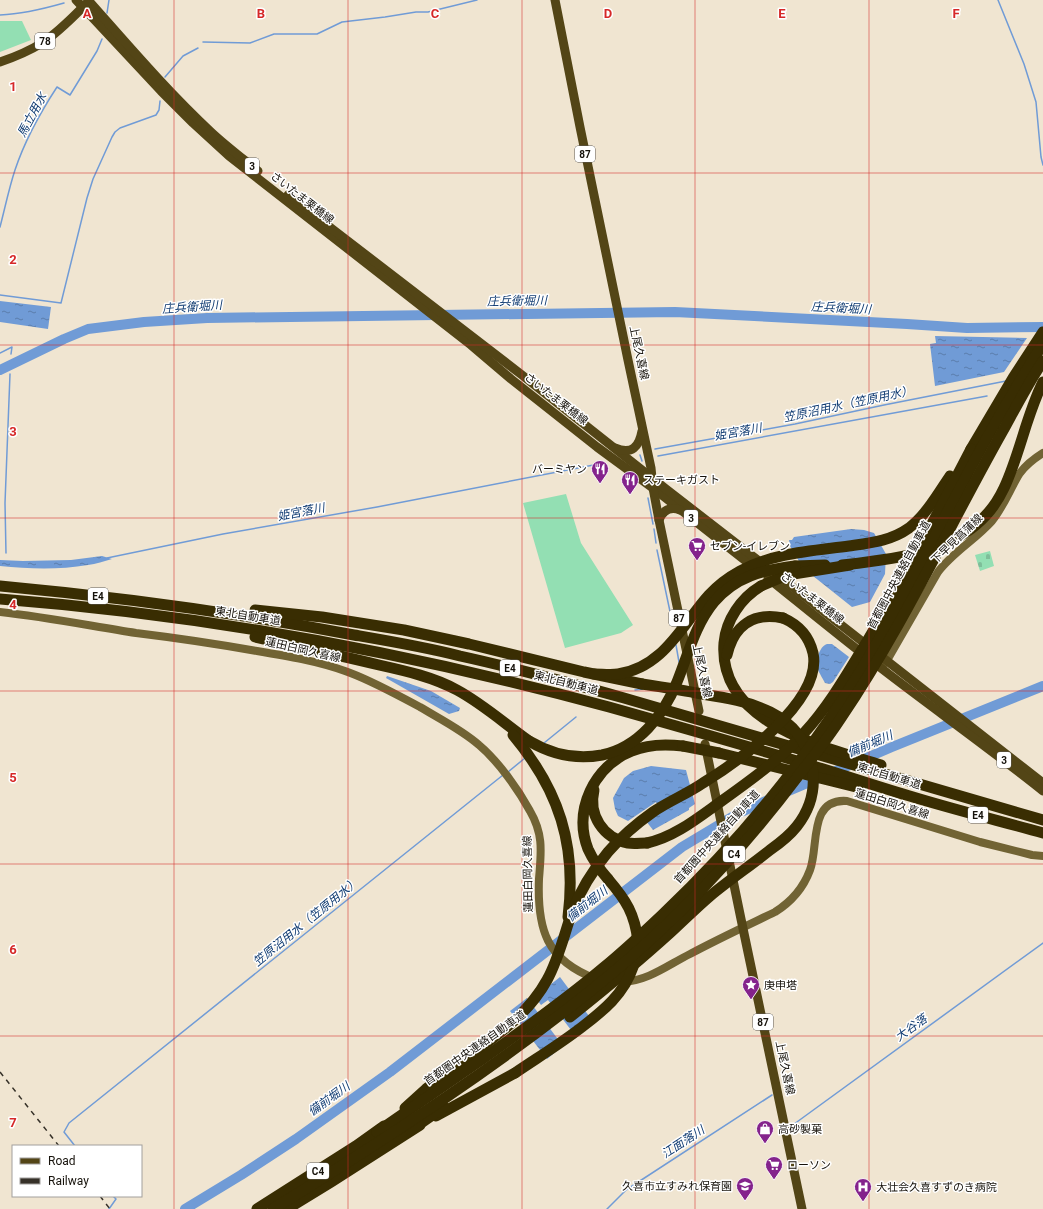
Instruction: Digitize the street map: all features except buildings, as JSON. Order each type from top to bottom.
[{"type":"highway","points":[[604,770],[593,793],[594,812],[597,821],[609,835],[622,841],[628,843],[647,843],[672,834],[708,811],[777,759],[804,733],[824,708],[875,628],[900,585],[971,448],[1013,378],[1043,332]]},
{"type":"highway","name":"首都圏中央連絡自動車道","points":[[257,1209],[377,1132],[518,1034],[605,967],[709,868],[772,796],[831,717],[858,675],[906,593],[959,490],[1001,414],[1024,373],[1043,344]]},
{"type":"highway","name":"首都圏中央連絡自動車道","points":[[273,1209],[418,1116],[543,1028],[618,968],[679,912],[718,873],[781,800],[840,721],[865,682],[913,599],[990,452],[1043,361]]},
{"type":"highway","points":[[889,772],[830,748],[808,741],[765,720],[748,707],[739,696],[725,670],[723,656],[724,638],[730,620],[742,602],[752,593],[761,586],[787,575],[909,556],[928,551],[952,541],[967,532],[979,522],[996,501],[1003,489],[1026,423],[1043,382]]},
{"type":"highway","points":[[594,674],[618,674],[627,672],[639,668],[653,660],[672,642],[711,594],[728,578],[748,567],[766,560],[792,554],[883,541],[909,528],[924,512],[971,448]]},
{"type":"highway","points":[[526,744],[560,754],[584,757],[606,754],[627,745],[636,740],[645,732],[660,714],[672,693],[691,644],[702,621],[714,602],[730,588],[748,577],[776,568],[795,566],[850,565]]},
{"type":"highway","name":"東北自動車道","points":[[0,586],[196,608],[300,625],[460,656],[564,681],[818,754],[889,772],[960,796],[1043,820]]},
{"type":"highway","name":"東北自動車道","points":[[0,599],[194,621],[317,640],[464,671],[608,707],[801,762],[861,785],[896,796],[914,797],[1043,833]]},
{"type":"highway","points":[[196,608],[262,611],[322,617],[404,630],[594,674],[642,684],[734,699],[760,707],[787,722],[798,735],[809,754],[813,772],[813,791],[807,810],[797,826],[783,840],[711,895],[603,991],[534,1044],[411,1130],[288,1209]]},
{"type":"highway","points":[[377,1132],[426,1089],[508,1027],[521,1015],[547,980],[559,953],[575,906],[589,879],[608,853],[622,838],[655,811],[702,784],[737,760],[767,735],[791,711],[809,683],[814,665],[812,646],[804,632],[798,626],[783,618],[775,616],[760,616],[744,624],[732,639],[728,652],[727,665],[729,677]]},
{"type":"highway","points":[[194,621],[241,634],[344,656],[429,678],[443,683],[480,703],[526,744],[560,814],[566,837],[571,876],[571,897],[567,926]]},
{"type":"highway","points":[[411,1130],[515,1073],[550,1050],[603,1011],[629,979],[636,956],[638,943],[633,916],[620,894],[594,862],[583,831],[584,810],[590,790],[599,775],[622,756],[638,749],[657,745],[683,746],[719,753],[785,770],[861,785]]},
{"type":"main road","name":"上尾久喜線","points":[[556,0],[580,127],[651,468],[659,520],[699,711]]},
{"type":"main road","name":"78","points":[[0,62],[25,52],[44,42],[61,28],[84,2]]},
{"type":"main road","name":"さいたま栗橋線","points":[[84,2],[211,132],[279,188],[522,375],[843,626],[883,664]]},
{"type":"main road","name":"さいたま栗橋線","points":[[84,2],[161,91],[218,146],[471,344],[511,379],[592,442],[967,729],[1043,783]]},
{"type":"main road","points":[[609,444],[625,451],[632,449],[639,442],[642,429]]},
{"type":"main road","name":"下早見菖蒲線","points":[[883,664],[938,572],[950,558],[992,521],[1021,472],[1030,462],[1043,453]]},
{"type":"main road","points":[[659,520],[661,515],[667,509],[672,508],[683,512]]},
{"type":"main road","name":"蓮田白岡久喜線","points":[[0,612],[37,616],[132,632],[207,642],[282,655],[320,664],[344,671],[366,680],[417,706],[456,729],[479,744],[491,756],[517,791],[536,822],[541,839],[539,897],[540,917],[546,939],[560,958],[571,967],[584,975],[599,981],[614,983],[632,982],[643,979],[779,909],[800,889],[808,876],[812,863],[819,818],[827,806],[836,801],[847,801],[977,841],[1032,855],[1043,856]]},
{"type":"main road","name":"さいたま栗橋線","points":[[967,729],[979,741],[1043,791]]},
{"type":"main road","name":"上尾久喜線","points":[[705,744],[802,1209]]},
{"type":"green space","points":[[0,21],[22,21],[31,40],[0,52]]},
{"type":"green space","points":[[566,494],[581,543],[633,625],[621,633],[565,648],[523,503]]},
{"type":"green space","points":[[990,551],[994,566],[980,571],[975,555]]},
{"type":"water","points":[[0,301],[51,307],[48,329],[0,322]]},
{"type":"water","points":[[935,336],[1027,338],[1004,372],[935,386],[930,344],[936,343]]},
{"type":"water","points":[[851,529],[864,530],[874,533],[886,554],[885,574],[870,602],[852,607],[803,568],[790,546],[789,540],[792,540],[794,537]]},
{"type":"water","points":[[102,556],[112,559],[91,565],[66,568],[0,566],[0,560],[71,560]]},
{"type":"water","points":[[827,644],[832,644],[849,657],[833,682],[830,684],[825,683],[817,665],[819,653]]},
{"type":"water","points":[[387,676],[431,691],[460,708],[459,711],[449,714],[386,678]]},
{"type":"water","points":[[651,766],[686,770],[695,804],[689,808],[689,810],[653,830],[646,821],[661,811],[656,802],[628,821],[618,816],[613,798],[624,778],[633,771]]},
{"type":"water","points":[[560,977],[589,1016],[571,1030],[548,1000],[541,1005],[535,997]]},
{"type":"water","points":[[527,998],[563,1046],[547,1059],[510,1011]]},
{"type":"waterway","name":"馬立用水","points":[[107,13],[109,0]]},
{"type":"waterway","points":[[203,42],[250,43],[274,34],[317,34],[342,22],[416,12],[428,12],[477,0]]},
{"type":"waterway","name":"笠原沼用水（笠原用水）","points":[[998,0],[1024,64],[1036,102],[1043,165]]},
{"type":"waterway","points":[[0,15],[16,14],[64,3]]},
{"type":"waterway","name":"馬立用水","points":[[0,227],[15,170],[28,137],[57,87],[70,95],[97,51],[102,39]]},
{"type":"waterway","points":[[165,77],[183,56],[198,48]]},
{"type":"waterway","points":[[0,295],[61,303],[87,198],[93,179],[112,137],[120,128],[156,115],[159,110],[160,101]]},
{"type":"waterway","name":"庄兵衛堀川","points":[[0,370],[88,329],[144,322],[207,318],[675,312],[967,328],[1043,327]]},
{"type":"waterway","points":[[0,353],[12,347],[11,354]]},
{"type":"waterway","points":[[6,553],[5,503],[10,374]]},
{"type":"waterway","name":"笠原沼用水（笠原用水）","points":[[655,449],[795,424],[1006,381]]},
{"type":"waterway","name":"姫宮落川","points":[[658,456],[987,396]]},
{"type":"waterway","name":"笠原沼用水（笠原用水）","points":[[640,455],[642,461]]},
{"type":"waterway","name":"姫宮落川","points":[[107,558],[223,534],[377,507],[604,463]]},
{"type":"waterway","name":"笠原沼用水（笠原用水）","points":[[648,498],[653,524]]},
{"type":"waterway","name":"笠原沼用水（笠原用水）","points":[[654,529],[656,543]]},
{"type":"waterway","name":"笠原沼用水（笠原用水）","points":[[657,550],[672,621]]},
{"type":"waterway","name":"笠原沼用水（笠原用水）","points":[[676,645],[679,662]]},
{"type":"waterway","name":"備前堀川","points":[[784,793],[892,747],[1043,686]]},
{"type":"waterway","name":"笠原沼用水（笠原用水）","points":[[635,690],[643,689]]},
{"type":"waterway","name":"笠原沼用水（笠原用水）","points":[[544,743],[576,717]]},
{"type":"waterway","name":"笠原沼用水（笠原用水）","points":[[508,772],[525,758]]},
{"type":"waterway","name":"笠原沼用水（笠原用水）","points":[[74,1145],[64,1132],[69,1123],[503,775]]},
{"type":"waterway","name":"備前堀川","points":[[185,1209],[296,1139],[390,1072],[682,847],[737,814],[770,799]]},
{"type":"waterway","name":"大谷落","points":[[790,1127],[1043,943]]},
{"type":"waterway","name":"江面落川","points":[[607,1209],[626,1190],[772,1095]]},
{"type":"waterway","name":"笠原沼用水（笠原用水）","points":[[109,1209],[116,1199],[114,1197]]},
{"type":"railway","points":[[0,1072],[58,1145]]},
{"type":"railway","points":[[101,1197],[110,1209]]},
{"type":"place","name":"バーミヤン","points":[[600,484]]},
{"type":"place","name":"ステーキガスト","points":[[630,495]]},
{"type":"place","name":"セブン-イレブン","points":[[697,561]]},
{"type":"place","name":"庚申塔","points":[[751,1000]]},
{"type":"place","name":"高砂製菓","points":[[765,1144]]},
{"type":"place","name":"ローソン","points":[[774,1180]]},
{"type":"place","name":"久喜市立すみれ保育園","points":[[745,1201]]},
{"type":"place","name":"大壮会久喜すずのき病院","points":[[863,1202]]}]
